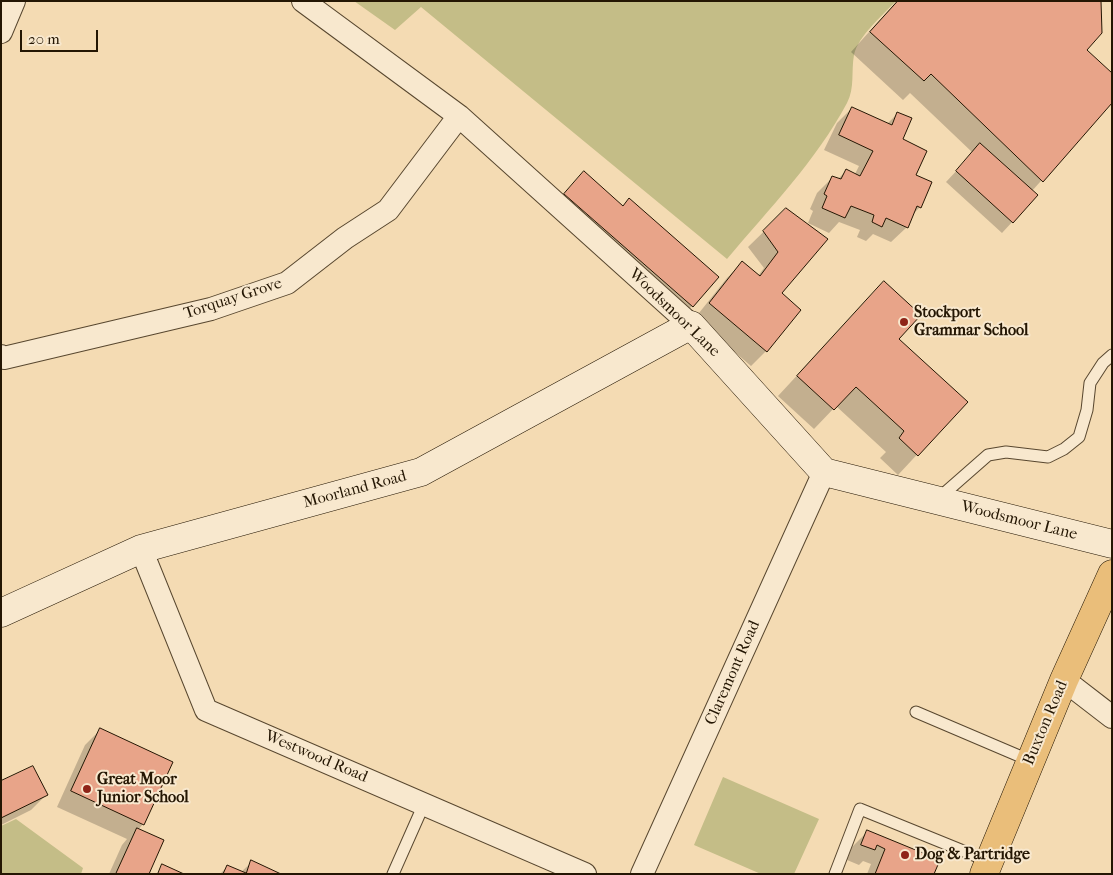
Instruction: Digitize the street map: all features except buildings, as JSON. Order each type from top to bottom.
[{"type":"highway","name":"Buxton Road","points":[[986,868],[1064,680],[1112,574]]},
{"type":"street","points":[[1,32],[14,1]]},
{"type":"street","name":"Woodsmoor Lane","points":[[303,1],[459,116],[691,325],[824,472],[1112,544]]},
{"type":"street","name":"Torquay Grove","points":[[1,356],[4,358],[14,356],[211,309],[287,283],[345,238],[388,210],[459,116]]},
{"type":"street","name":"Moorland Road","points":[[1,613],[141,549],[421,472],[691,325]]},
{"type":"street","name":"Claremont Road","points":[[642,874],[824,472]]},
{"type":"street","name":"Westwood Road","points":[[141,549],[206,710],[585,874]]},
{"type":"street","points":[[1064,680],[1112,717]]},
{"type":"lane","points":[[936,500],[988,455],[1006,452],[1048,457],[1064,449],[1079,437],[1087,410],[1090,383],[1103,363],[1112,355]]},
{"type":"lane","points":[[916,712],[1030,761]]},
{"type":"lane","points":[[393,874],[424,804]]},
{"type":"lane","points":[[835,874],[860,809],[986,868]]},
{"type":"shaded area","points":[[354,1],[896,1],[872,26],[856,48],[849,97],[835,124],[791,184],[727,259],[421,7],[395,30]]},
{"type":"shaded area","points":[[723,777],[819,819],[794,874],[761,874],[694,845]]},
{"type":"shaded area","points":[[16,819],[83,868],[81,874],[1,874],[1,826]]},
{"type":"place","name":"Stockport Grammar School","points":[[904,322]]},
{"type":"place","name":"Great Moor Junior School","points":[[87,789]]},
{"type":"place","name":"Dog & Partridge","points":[[905,855]]}]
